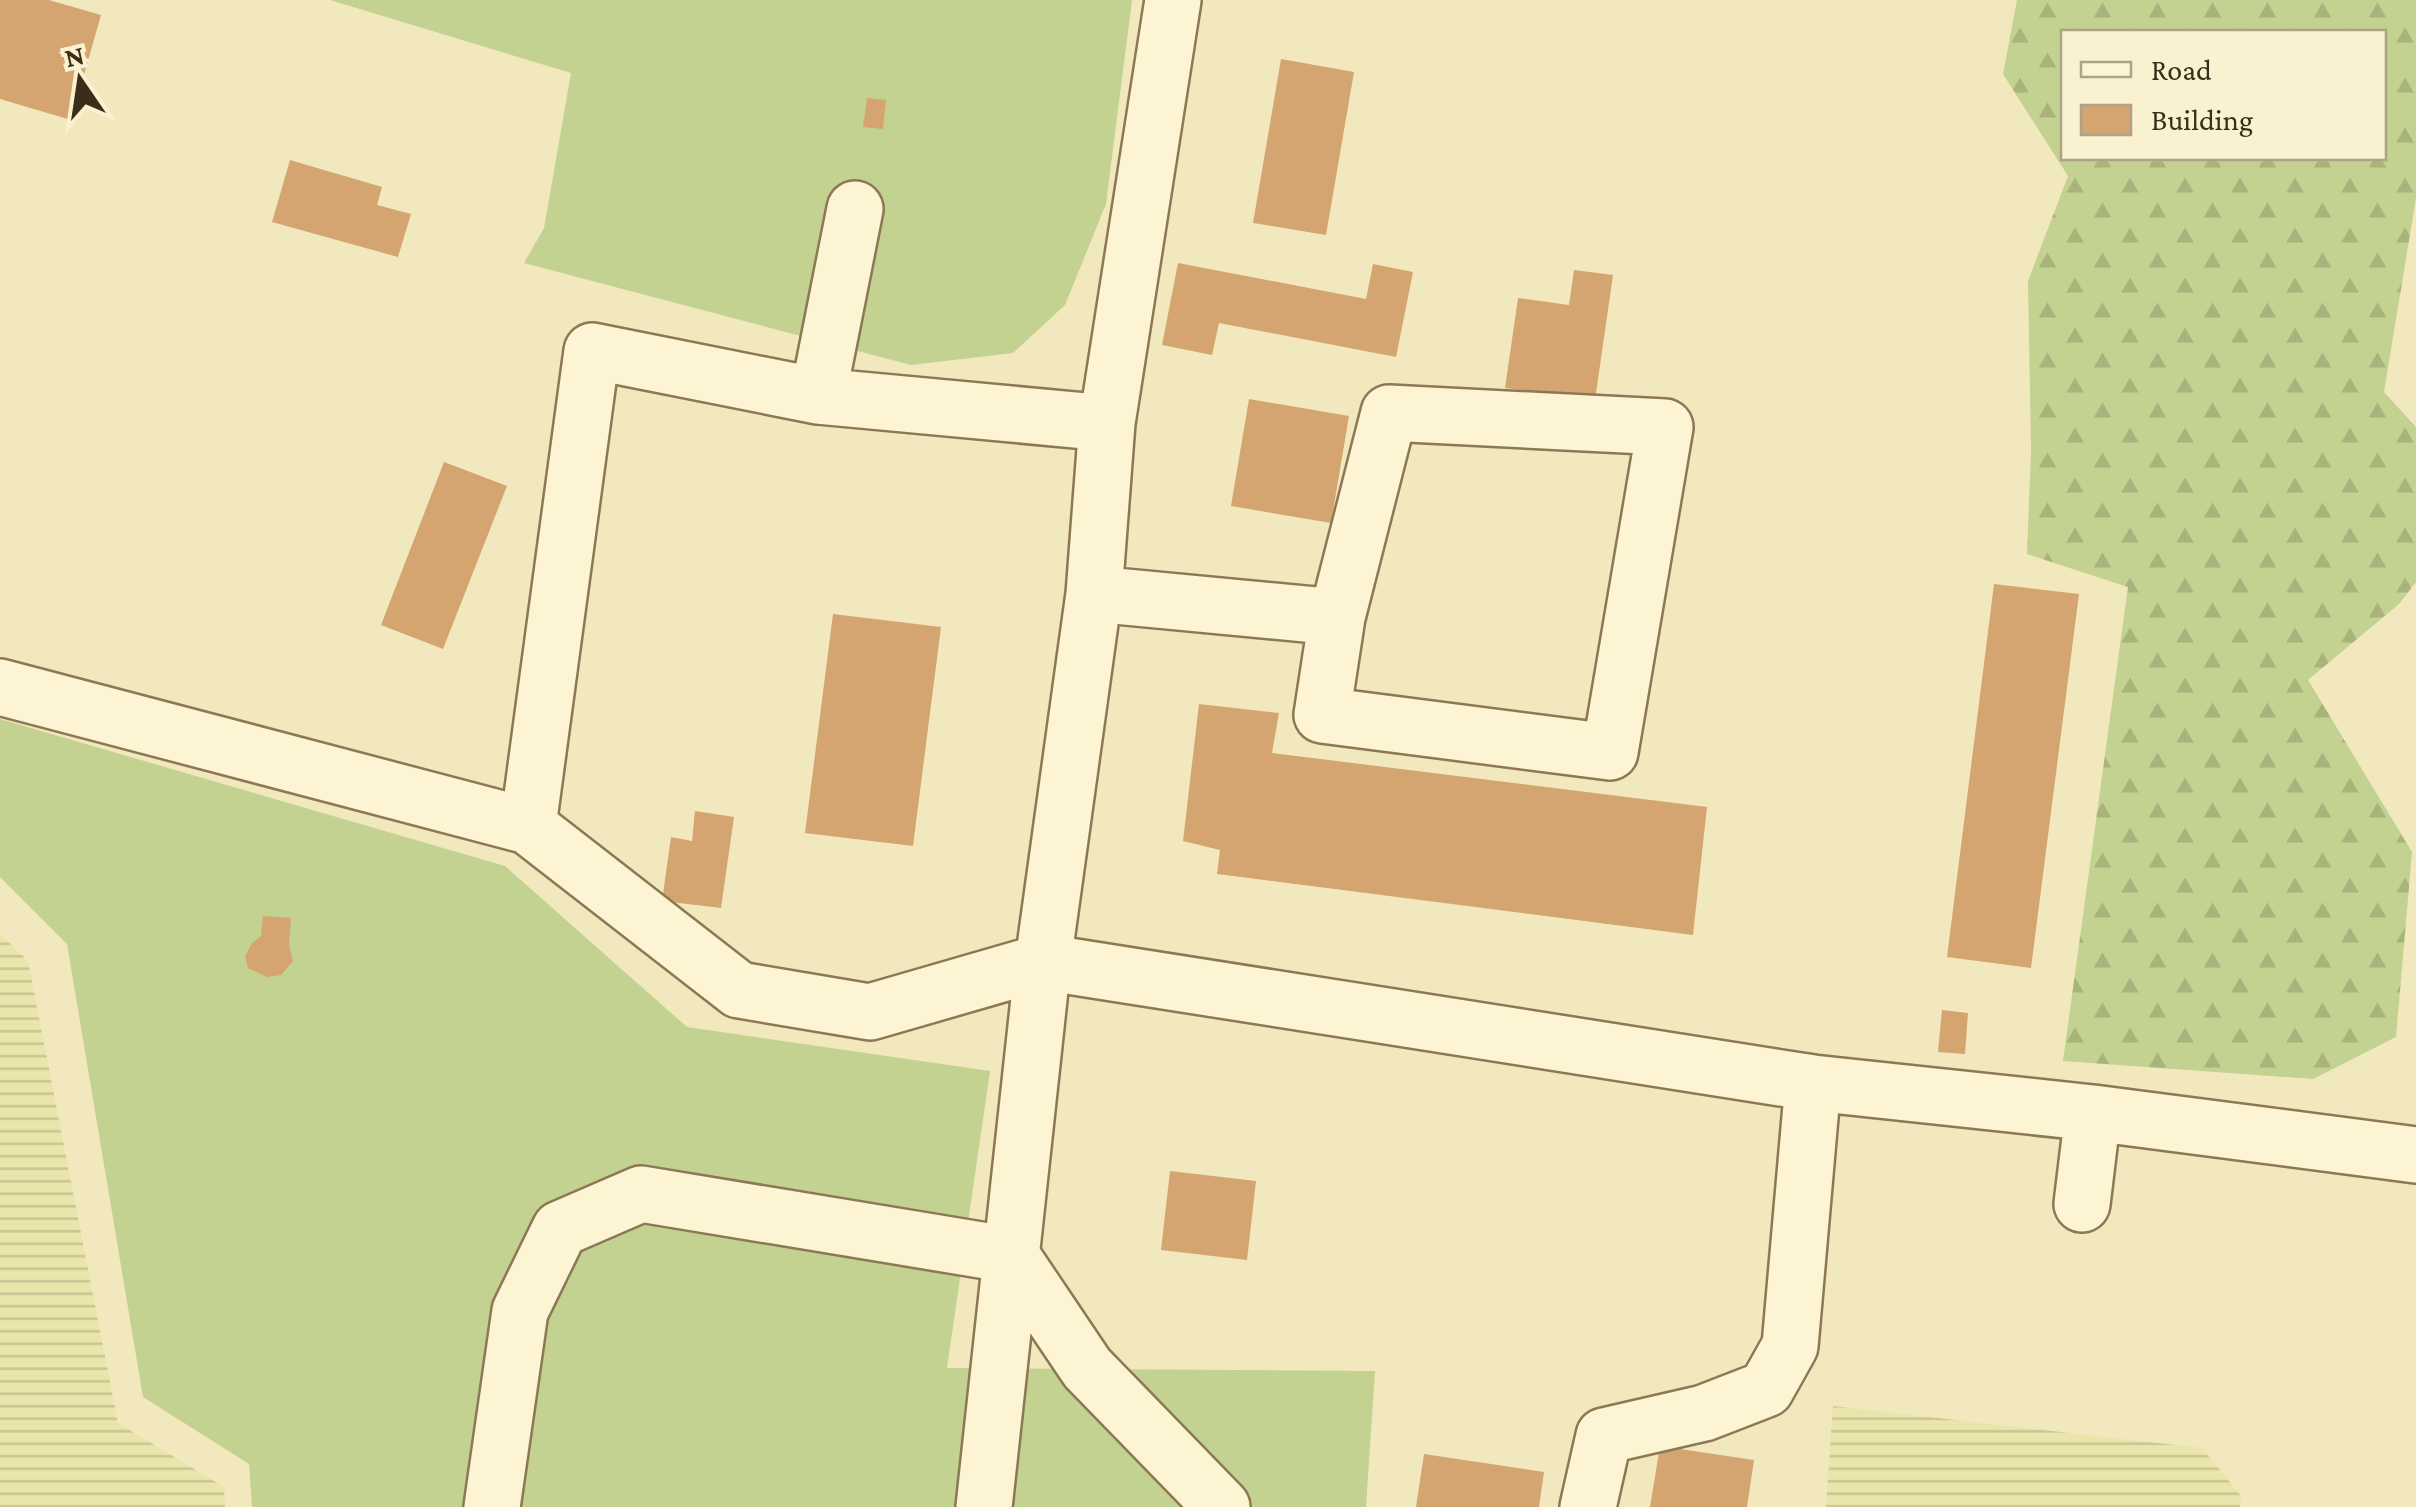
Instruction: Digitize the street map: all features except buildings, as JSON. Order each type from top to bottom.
[{"type":"lane","points":[[984,1507],[1042,962],[1094,594],[1107,423],[1173,0]]},
{"type":"lane","points":[[818,396],[856,209]]},
{"type":"lane","points":[[528,826],[592,351],[818,396],[1107,423]]},
{"type":"lane","points":[[1389,413],[1666,427],[1610,752],[1322,715],[1338,617],[1389,413]]},
{"type":"lane","points":[[1094,594],[1338,617]]},
{"type":"lane","points":[[0,687],[528,826],[739,990],[870,1012],[1042,962],[1814,1083],[2093,1112],[2416,1155]]},
{"type":"lane","points":[[1588,1507],[1604,1436],[1704,1413],[1766,1389],[1790,1346],[1814,1083]]},
{"type":"lane","points":[[2082,1204],[2093,1112]]},
{"type":"lane","points":[[492,1507],[520,1311],[560,1229],[641,1194],[1011,1255],[1087,1368],[1222,1507]]},
{"type":"shaded area","points":[[0,934],[28,961],[118,1423],[224,1487],[225,1507],[0,1507]]},
{"type":"shaded area","points":[[1833,1406],[2202,1448],[2241,1496],[2240,1507],[1826,1507]]},
{"type":"green space","points":[[330,0],[1132,0],[1106,204],[1065,305],[1013,353],[911,365],[524,263],[544,228],[571,73]]},
{"type":"green space","points":[[2017,0],[2416,0],[2416,198],[2384,392],[2416,427],[2416,582],[2399,604],[2308,680],[2412,852],[2396,1037],[2313,1079],[2063,1061],[2128,587],[2027,554],[2031,450],[2028,281],[2068,176],[2003,74]]},
{"type":"green space","points":[[0,719],[505,866],[687,1027],[990,1071],[947,1368],[1375,1371],[1366,1507],[252,1507],[249,1464],[143,1397],[67,944],[0,877]]}]
